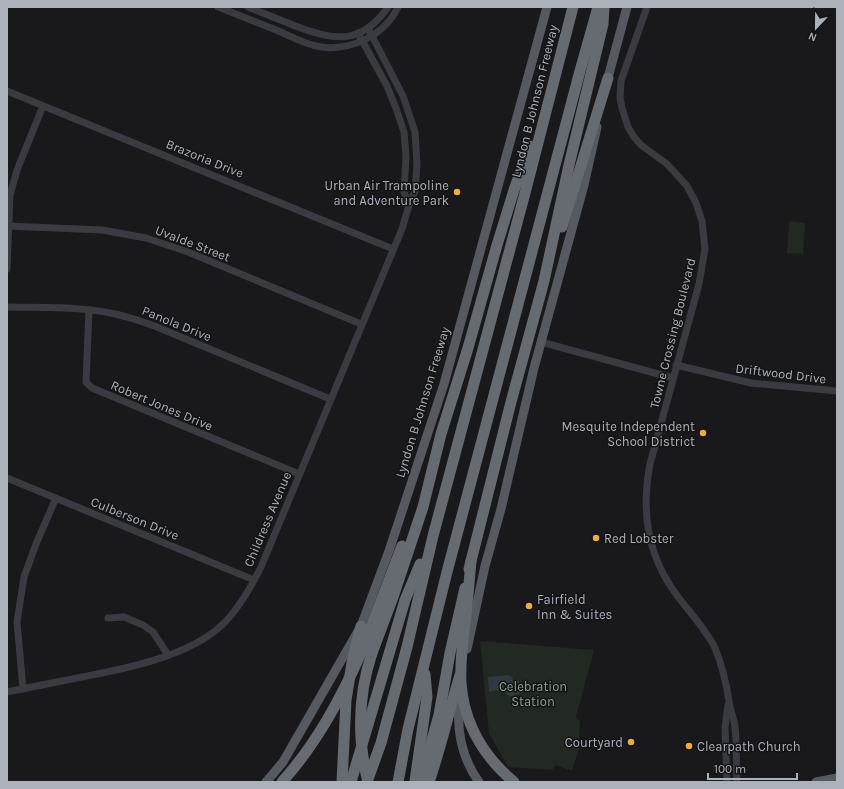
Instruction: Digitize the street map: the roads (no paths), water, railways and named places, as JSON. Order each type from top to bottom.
[{"type":"highway","name":"Lyndon B Johnson Freeway","points":[[367,782],[381,743],[407,647],[433,536],[525,193],[572,7]]},
{"type":"highway","points":[[398,782],[424,661],[598,7]]},
{"type":"highway","points":[[420,782],[439,715],[450,653],[471,561],[511,402],[548,265],[569,165],[603,24],[604,7]]},
{"type":"highway","points":[[548,265],[562,229],[608,78]]},
{"type":"highway","points":[[282,782],[312,744],[331,714],[367,652],[393,597],[423,507],[441,434],[506,218],[532,141],[545,114]]},
{"type":"highway","points":[[351,782],[405,600],[433,536]]},
{"type":"highway","points":[[471,561],[461,665],[462,697],[468,720],[480,744],[491,760],[514,782]]},
{"type":"highway","points":[[342,782],[346,700],[353,657],[361,626]]},
{"type":"highway","points":[[367,652],[360,714],[362,753],[367,782]]},
{"type":"highway","points":[[415,782],[427,697],[424,661]]},
{"type":"highway","points":[[429,782],[464,662]]},
{"type":"main road","name":"Lyndon B Johnson Freeway","points":[[266,782],[283,762],[361,626],[389,551],[444,384],[547,7]]},
{"type":"main road","points":[[479,782],[472,772],[466,756],[459,727],[459,701],[464,662],[483,573],[503,502],[540,342],[584,185],[608,78],[627,7]]},
{"type":"main road","points":[[816,782],[837,778]]},
{"type":"street","points":[[218,7],[305,42],[321,46],[339,47],[356,44],[372,36],[385,26],[398,7]]},
{"type":"street","points":[[247,19],[250,8],[327,37],[348,36],[368,28],[381,17],[388,7]]},
{"type":"street","name":"Towne Crossing Boulevard","points":[[648,7],[622,81],[620,98],[622,108],[626,123],[634,137],[641,145],[667,164],[687,186],[700,214],[705,240],[703,266],[647,478],[645,504],[647,525],[654,551],[667,580],[703,628],[714,647],[725,676],[735,727],[737,782]]},
{"type":"street","name":"Childress Avenue","points":[[7,692],[138,665],[168,655],[206,637],[222,625],[234,611],[254,580],[261,567],[361,324],[402,229],[415,191],[417,165],[414,132],[406,103],[368,28]]},
{"type":"street","name":"Childress Avenue","points":[[358,33],[387,86],[396,106],[404,132],[406,157],[404,192],[409,205]]},
{"type":"street","name":"Brazoria Drive","points":[[7,91],[393,249]]},
{"type":"street","points":[[396,106],[406,103]]},
{"type":"street","points":[[7,269],[10,195],[43,106]]},
{"type":"street","name":"Uvalde Street","points":[[8,226],[102,230],[146,238],[188,252],[361,324]]},
{"type":"street","name":"Panola Drive","points":[[7,307],[90,310],[115,314],[157,327],[330,399]]},
{"type":"street","name":"Robert Jones Drive","points":[[90,310],[86,382],[92,388],[299,474]]},
{"type":"street","points":[[540,342],[673,378]]},
{"type":"street","name":"Driftwood Drive","points":[[676,365],[750,383],[837,391]]},
{"type":"street","name":"Culberson Drive","points":[[7,478],[254,580]]},
{"type":"street","points":[[24,689],[17,622],[24,577],[36,544],[56,498]]},
{"type":"street","points":[[108,618],[124,617],[143,625],[154,632],[168,655]]},
{"type":"street","name":"Towne Crossing Boulevard","points":[[727,782],[725,727],[729,701]]},
{"type":"place","name":"Urban Air Trampoline and Adventure Park","points":[[457,192]]},
{"type":"place","name":"Mesquite Independent School District","points":[[703,433]]},
{"type":"place","name":"Red Lobster","points":[[596,538]]},
{"type":"place","name":"Fairfield Inn & Suites","points":[[529,606]]},
{"type":"place","name":"Courtyard","points":[[631,742]]},
{"type":"place","name":"Clearpath Church","points":[[689,746]]},
{"type":"park label","name":"Celebration Station","points":[[533,694]]}]
